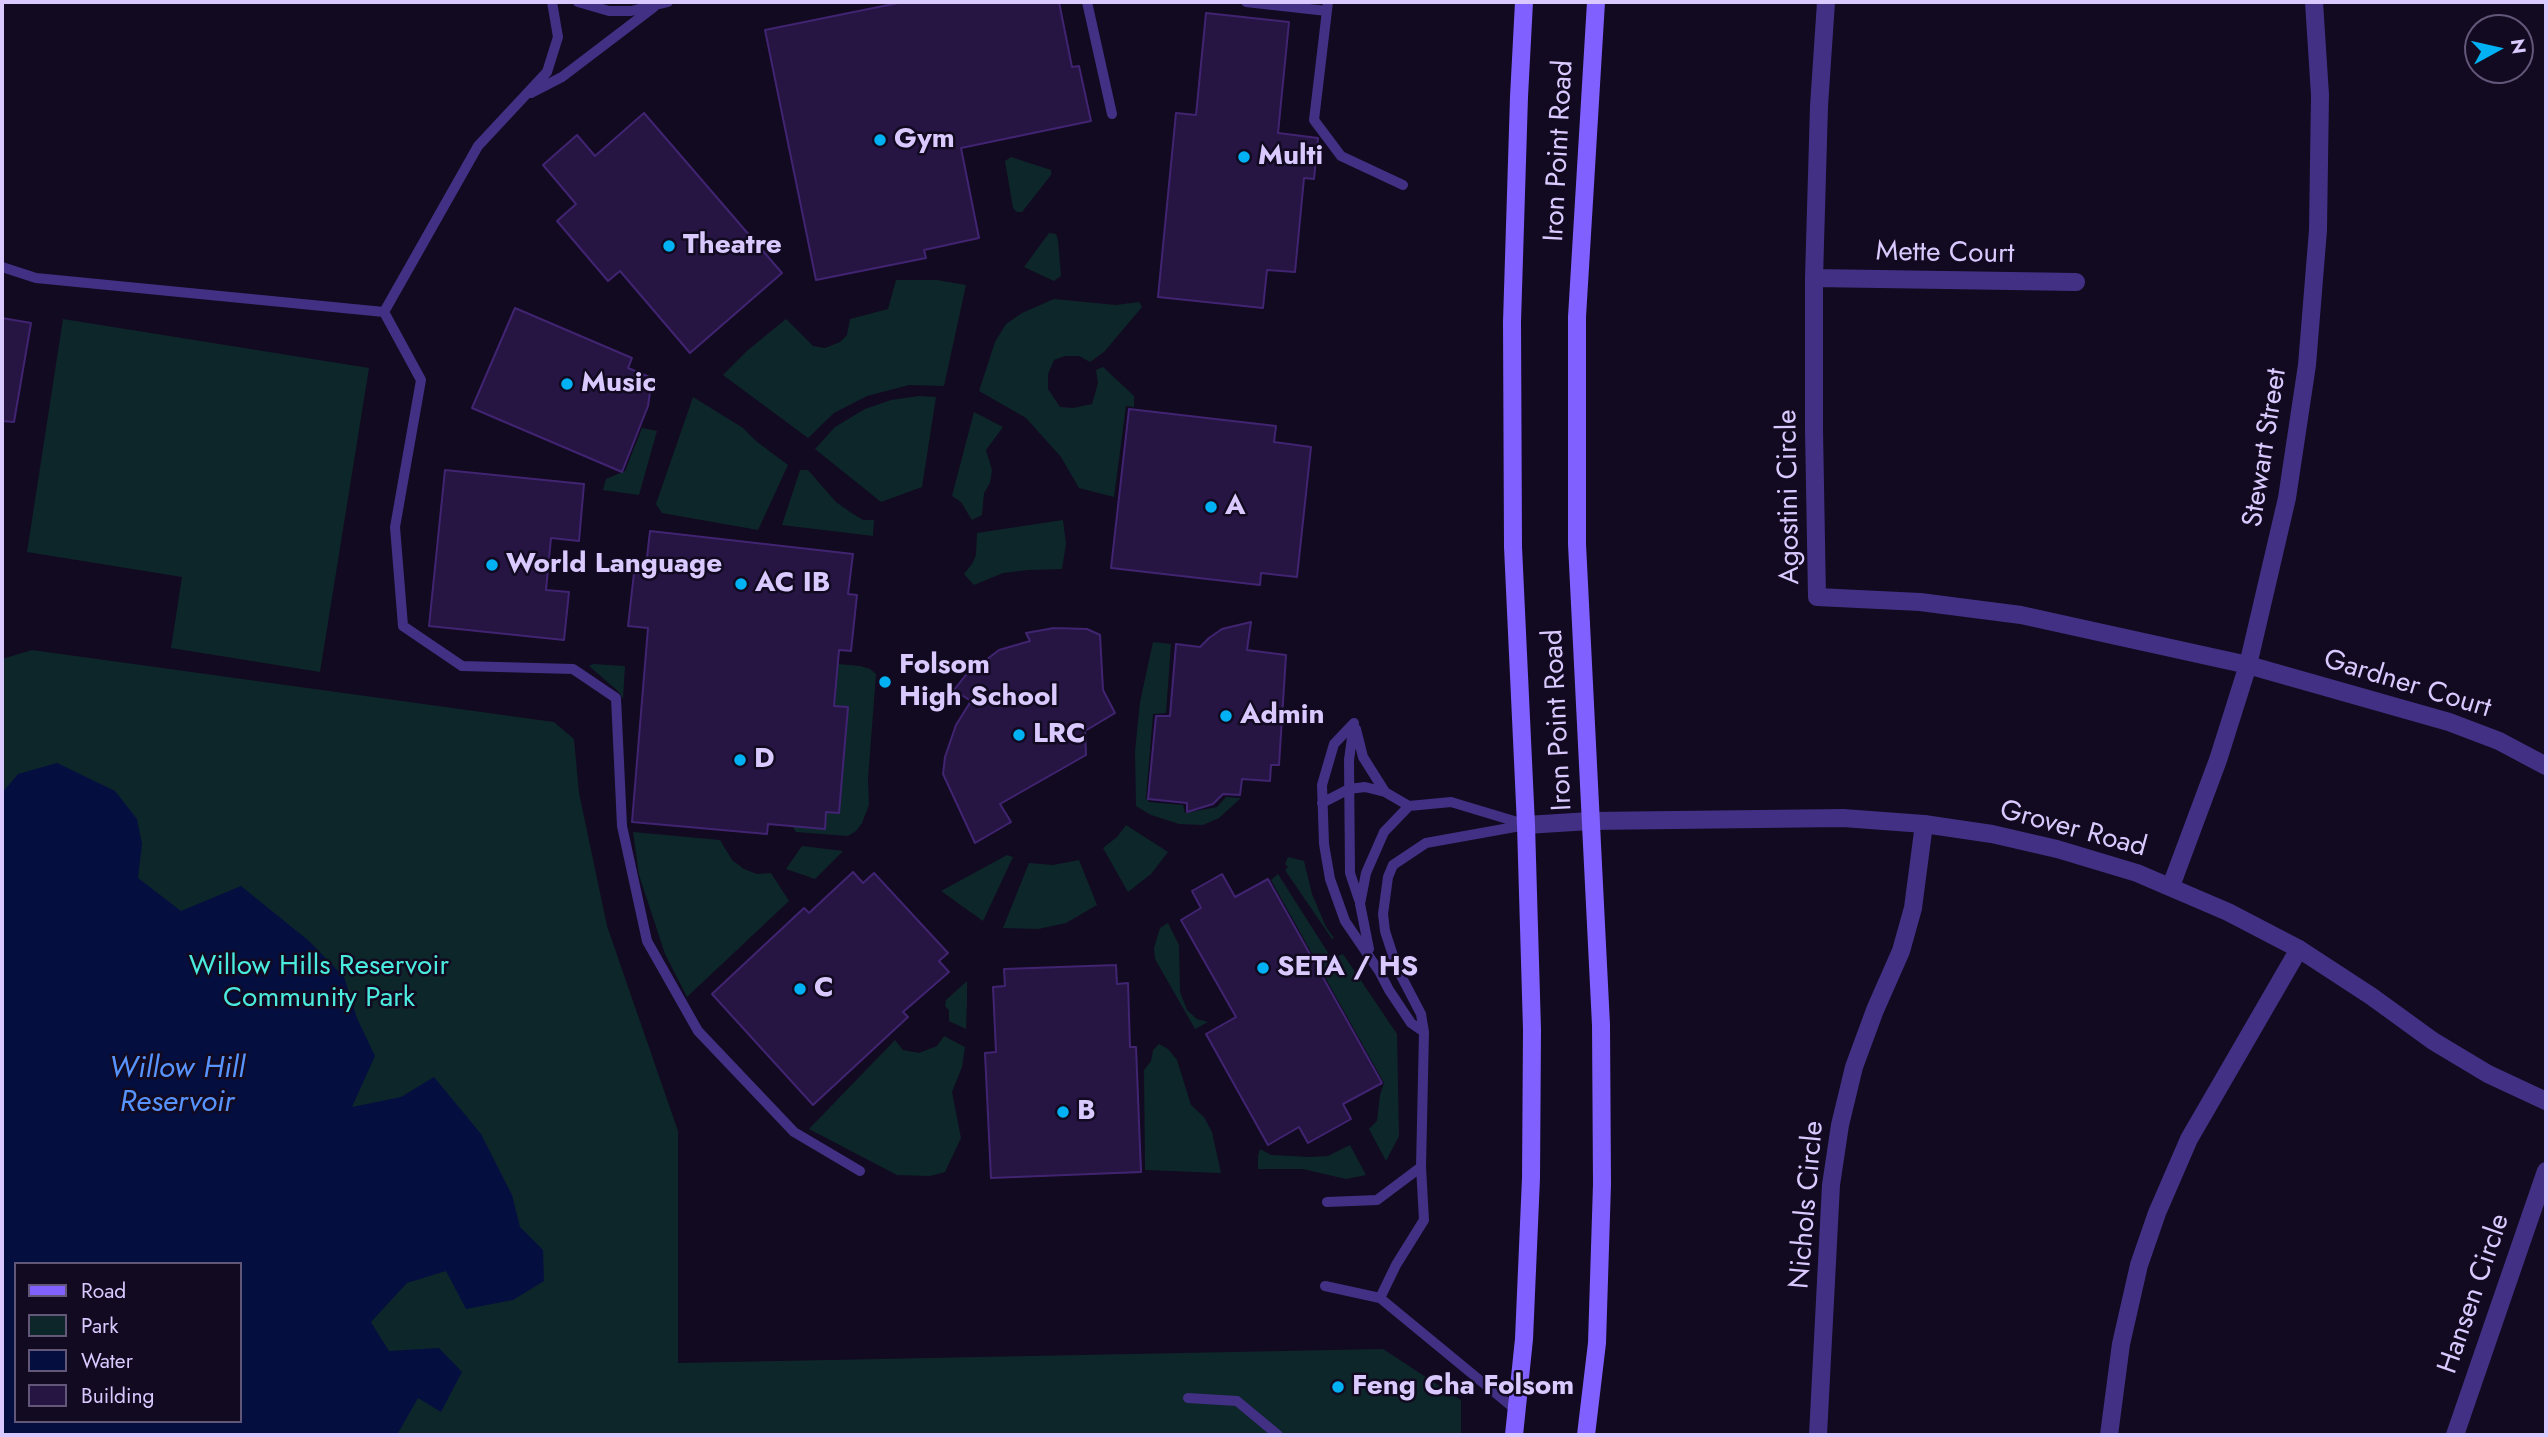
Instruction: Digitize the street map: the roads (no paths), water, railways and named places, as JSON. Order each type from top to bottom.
[{"type":"main road","name":"Iron Point Road","points":[[1514,1435],[1524,1339],[1531,1178],[1532,1030],[1513,547],[1512,335],[1518,110],[1524,2]]},
{"type":"main road","name":"Iron Point Road","points":[[1586,1435],[1597,1343],[1602,1184],[1601,1026],[1577,544],[1577,317],[1596,2]]},
{"type":"street","name":"Agostini Circle","points":[[1826,2],[1819,106],[1814,278],[1817,597],[1920,602],[2021,615],[2248,665]]},
{"type":"street","name":"Stewart Street","points":[[2171,887],[2218,760],[2248,665],[2287,498],[2307,365],[2318,230],[2320,95],[2314,2]]},
{"type":"street","name":"Mette Court","points":[[1814,278],[2076,282]]},
{"type":"street","name":"Gardner Court","points":[[2248,665],[2449,722],[2499,741],[2546,766]]},
{"type":"street","name":"Grover Road","points":[[1526,825],[1590,821],[1843,818],[1924,824],[1992,834],[2057,849],[2171,887],[2228,912],[2299,949],[2433,1041],[2488,1074],[2546,1101]]},
{"type":"street","name":"Nichols Circle","points":[[1818,1435],[1831,1185],[1840,1125],[1854,1067],[1901,951],[1913,908],[1924,824]]},
{"type":"street","points":[[2109,1435],[2120,1344],[2139,1265],[2157,1213],[2189,1139],[2299,949]]},
{"type":"street","name":"Hansen Circle","points":[[2455,1435],[2546,1171]]},
{"type":"lane","points":[[384,312],[478,146],[547,72],[558,37],[552,2]]},
{"type":"lane","points":[[578,2],[609,11],[631,11],[668,2]]},
{"type":"lane","points":[[1087,2],[1112,114]]},
{"type":"lane","points":[[1246,2],[1328,6],[1314,120],[1341,156],[1403,185]]},
{"type":"lane","points":[[523,98],[562,77],[654,7]]},
{"type":"lane","points":[[2,267],[36,278],[384,312]]},
{"type":"lane","points":[[384,312],[421,380],[396,527],[403,626],[463,666],[573,669],[617,698],[622,826],[647,941],[698,1031],[794,1132],[860,1171]]},
{"type":"lane","points":[[1354,723],[1349,760],[1350,873],[1360,904],[1365,939],[1379,971],[1411,1023],[1424,1032]]},
{"type":"lane","points":[[1354,723],[1363,757],[1385,792]]},
{"type":"lane","points":[[1354,723],[1334,744],[1322,785],[1324,844],[1330,879],[1345,921],[1379,971]]},
{"type":"lane","points":[[1322,803],[1349,789],[1365,786],[1385,792],[1409,806],[1451,802],[1526,825]]},
{"type":"lane","points":[[1360,904],[1366,873],[1384,832],[1409,806]]},
{"type":"lane","points":[[1380,1298],[1396,1265],[1424,1220],[1421,1167],[1424,1032],[1421,1014],[1397,968],[1385,931],[1384,892],[1393,866],[1426,843],[1526,825]]},
{"type":"lane","points":[[1327,1202],[1377,1200],[1421,1167]]},
{"type":"lane","points":[[1325,1286],[1380,1298],[1516,1410]]},
{"type":"lane","points":[[1188,1398],[1237,1401],[1278,1435]]},
{"type":"water","name":"Willow Hill Reservoir","points":[[57,763],[115,791],[137,819],[142,844],[138,878],[181,911],[241,886],[309,941],[344,977],[357,1018],[375,1056],[352,1107],[401,1097],[434,1077],[481,1134],[512,1195],[520,1227],[543,1250],[544,1281],[513,1300],[466,1309],[446,1271],[407,1283],[371,1322],[389,1351],[439,1348],[462,1372],[441,1412],[418,1398],[397,1435],[2,1435],[2,793],[18,774]]},
{"type":"place","name":"Gym","points":[[880,140]]},
{"type":"place","name":"Multi","points":[[1244,157]]},
{"type":"place","name":"Theatre","points":[[669,246]]},
{"type":"place","name":"Music","points":[[567,384]]},
{"type":"place","name":"A","points":[[1211,507]]},
{"type":"place","name":"World Language","points":[[492,565]]},
{"type":"place","name":"AC IB","points":[[741,584]]},
{"type":"place","name":"Folsom High School","points":[[885,682]]},
{"type":"place","name":"Admin","points":[[1226,716]]},
{"type":"place","name":"LRC","points":[[1019,735]]},
{"type":"place","name":"D","points":[[740,760]]},
{"type":"place","name":"SETA / HS","points":[[1263,968]]},
{"type":"place","name":"C","points":[[800,989]]},
{"type":"place","name":"B","points":[[1063,1112]]},
{"type":"place","name":"Feng Cha Folsom","points":[[1338,1387]]},
{"type":"park label","name":"Willow Hills Reservoir Community Park","points":[[319,983]]}]
